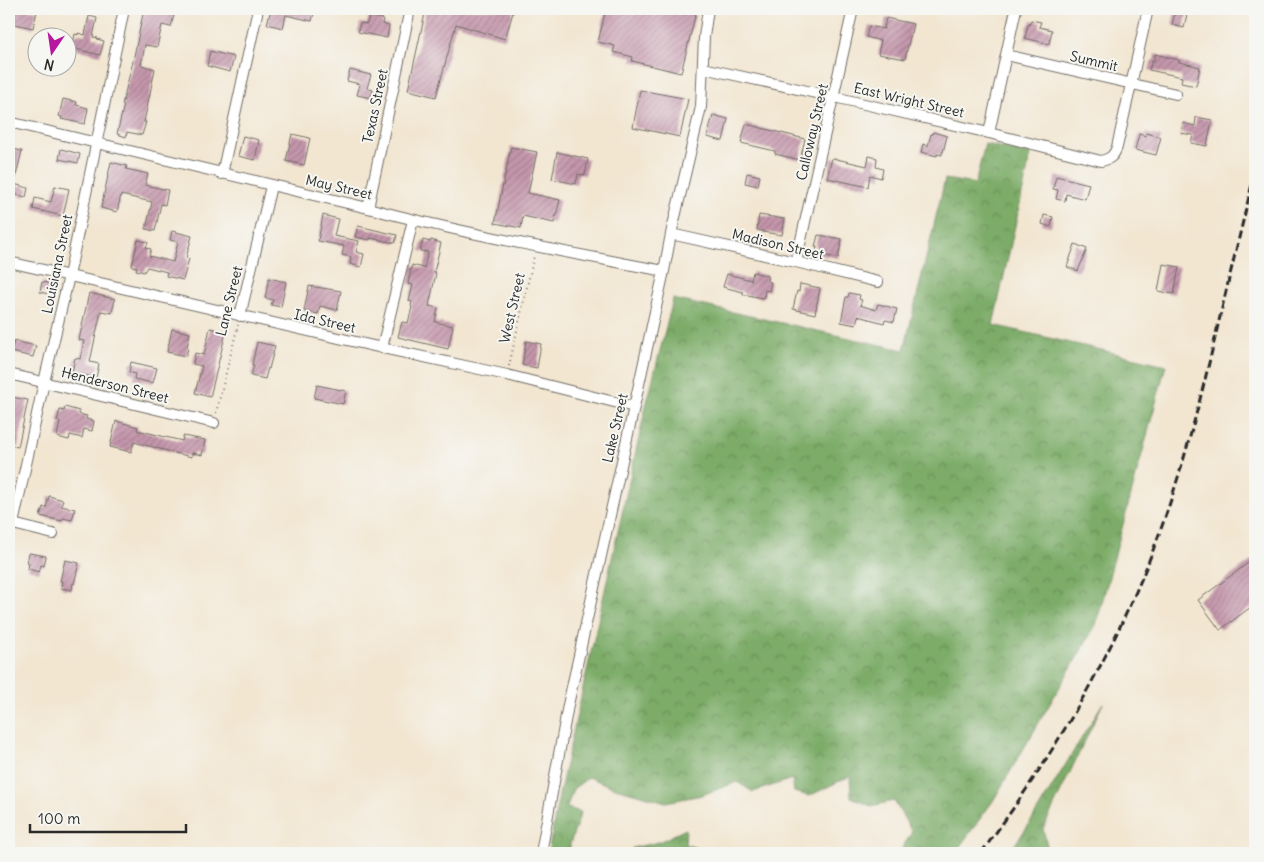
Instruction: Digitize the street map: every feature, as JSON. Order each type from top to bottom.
[{"type":"street","name":"Louisiana Street","points":[[11,524],[69,276],[124,9]]},
{"type":"street","points":[[222,174],[258,9]]},
{"type":"street","name":"Texas Street","points":[[368,208],[410,9]]},
{"type":"street","name":"Lake Street","points":[[541,853],[568,705],[700,107],[704,37],[708,9]]},
{"type":"street","name":"Calloway Street","points":[[796,262],[853,9]]},
{"type":"street","points":[[989,133],[1016,9]]},
{"type":"street","points":[[1131,84],[1148,9]]},
{"type":"street","name":"Summit","points":[[1006,55],[1176,94]]},
{"type":"street","name":"East Wright Street","points":[[703,68],[989,133],[1101,162],[1108,160],[1115,154],[1131,84]]},
{"type":"street","name":"May Street","points":[[9,122],[413,220],[664,271]]},
{"type":"street","name":"Lane Street","points":[[240,316],[271,186]]},
{"type":"street","points":[[382,348],[413,220]]},
{"type":"street","name":"Madison Street","points":[[671,234],[878,282]]},
{"type":"street","name":"Ida Street","points":[[9,262],[240,316],[507,375],[634,407]]},
{"type":"street","name":"Henderson Street","points":[[9,374],[214,423]]},
{"type":"street","points":[[11,524],[53,534]]},
{"type":"path","name":"West Street","points":[[507,375],[536,246]]},
{"type":"path","name":"Lane Street","points":[[214,423],[240,316]]},
{"type":"green space","points":[[985,144],[1031,154],[993,325],[1166,365],[1096,625],[993,801],[955,853],[899,853],[912,832],[894,801],[871,806],[851,797],[850,776],[809,796],[794,792],[792,779],[753,792],[737,782],[702,795],[666,802],[612,787],[589,777],[573,789],[567,808],[581,812],[570,844],[570,853],[548,853],[560,791],[646,406],[673,299],[904,350],[945,179],[975,184]]},
{"type":"green space","points":[[1103,703],[1043,829],[1049,853],[1009,853],[1030,823]]},
{"type":"green space","points":[[686,829],[685,844],[703,850],[702,853],[642,853],[632,848],[659,842]]},
{"type":"building","points":[[13,9],[37,11],[33,28],[10,23]]},
{"type":"building","points":[[144,9],[175,11],[171,27],[162,25],[157,47],[145,45],[141,65],[155,69],[144,122],[146,122],[142,135],[127,132],[126,137],[117,134]]},
{"type":"building","points":[[271,9],[315,9],[312,21],[286,15],[283,28],[267,24]]},
{"type":"building","points":[[426,9],[514,9],[505,39],[456,24],[436,97],[408,90]]},
{"type":"building","points":[[606,9],[683,9],[696,12],[681,73],[632,61],[633,57],[613,52],[615,46],[598,42]]},
{"type":"building","points":[[1175,12],[1187,14],[1184,28],[1172,25]]},
{"type":"building","points":[[89,16],[97,18],[93,37],[104,41],[100,55],[78,50],[78,33],[85,35]]},
{"type":"building","points":[[369,16],[383,19],[382,24],[389,26],[387,38],[358,32],[360,23],[367,24]]},
{"type":"building","points":[[886,18],[913,24],[905,59],[878,54],[881,41],[866,37],[869,26],[884,29]]},
{"type":"building","points":[[1031,20],[1041,22],[1039,27],[1052,30],[1049,44],[1025,38]]},
{"type":"building","points":[[210,51],[234,57],[230,72],[207,66]]},
{"type":"building","points":[[1155,54],[1200,67],[1196,86],[1181,83],[1182,77],[1149,70],[1152,60],[1154,61]]},
{"type":"building","points":[[350,70],[371,75],[367,88],[373,90],[371,98],[357,95],[360,84],[347,81]]},
{"type":"building","points":[[640,90],[688,99],[680,137],[633,127]]},
{"type":"building","points":[[63,99],[77,102],[76,105],[88,108],[85,124],[61,119],[62,117],[59,116]]},
{"type":"building","points":[[713,115],[728,119],[723,141],[707,137]]},
{"type":"building","points":[[1196,117],[1212,120],[1207,146],[1191,143],[1193,135],[1181,133],[1183,123],[1195,126]]},
{"type":"building","points":[[746,124],[805,139],[800,160],[775,154],[775,151],[741,143]]},
{"type":"building","points":[[933,132],[947,136],[942,155],[937,154],[937,156],[921,152],[923,144],[928,146]]},
{"type":"building","points":[[1146,133],[1161,137],[1156,155],[1135,150],[1139,134],[1146,136]]},
{"type":"building","points":[[292,134],[310,138],[304,165],[286,161]]},
{"type":"building","points":[[243,136],[259,140],[255,160],[238,156]]},
{"type":"building","points":[[511,147],[537,152],[528,193],[560,200],[554,223],[523,216],[521,228],[495,223]]},
{"type":"building","points":[[9,148],[22,151],[14,184],[28,188],[26,197],[9,193]]},
{"type":"building","points":[[61,149],[80,154],[78,163],[59,159]]},
{"type":"building","points":[[557,152],[588,159],[585,175],[578,174],[576,184],[552,179]]},
{"type":"building","points":[[869,156],[877,158],[876,167],[883,169],[881,178],[870,175],[868,187],[827,178],[832,158],[867,166]]},
{"type":"building","points":[[111,162],[127,166],[126,169],[148,174],[145,185],[168,190],[165,205],[161,204],[155,231],[146,229],[152,202],[121,195],[117,212],[101,208]]},
{"type":"building","points":[[747,173],[760,176],[758,186],[745,183]]},
{"type":"building","points":[[1056,176],[1089,184],[1085,199],[1066,194],[1065,201],[1056,199],[1058,190],[1053,189]]},
{"type":"building","points":[[55,186],[69,189],[63,216],[33,209],[35,198],[51,202]]},
{"type":"building","points":[[323,215],[338,219],[334,236],[359,241],[356,252],[364,254],[361,267],[350,264],[351,257],[342,255],[344,246],[318,241]]},
{"type":"building","points":[[759,215],[785,219],[782,235],[757,230]]},
{"type":"building","points":[[1044,215],[1053,217],[1051,227],[1042,224]]},
{"type":"building","points":[[358,226],[397,235],[395,243],[355,237]]},
{"type":"building","points":[[172,231],[192,236],[186,258],[189,259],[183,280],[166,276],[167,272],[147,267],[144,272],[136,270],[137,267],[132,266],[138,240],[148,242],[146,248],[151,249],[149,256],[173,262],[178,242],[170,240]]},
{"type":"building","points":[[818,235],[842,239],[838,258],[816,254],[817,247],[815,247]]},
{"type":"building","points":[[423,240],[441,243],[429,306],[438,308],[435,322],[453,326],[448,349],[398,337],[402,322],[408,323],[412,307],[412,302],[409,301],[413,285],[408,284],[412,265],[424,268],[428,252],[420,251]]},
{"type":"building","points":[[1075,244],[1087,249],[1078,271],[1067,267]]},
{"type":"building","points":[[1163,264],[1179,267],[1174,294],[1158,291]]},
{"type":"building","points":[[753,272],[768,276],[767,281],[771,282],[769,291],[765,290],[764,297],[762,298],[723,287],[727,274],[751,280]]},
{"type":"building","points":[[269,278],[286,282],[281,307],[271,305],[273,300],[265,298]]},
{"type":"building","points":[[42,282],[56,285],[53,295],[40,292]]},
{"type":"building","points":[[800,284],[820,288],[815,314],[793,309]]},
{"type":"building","points":[[309,286],[341,291],[337,310],[320,306],[318,314],[304,311]]},
{"type":"building","points":[[89,293],[115,299],[112,313],[101,311],[90,362],[99,364],[96,378],[72,372],[75,358],[80,359],[84,341],[79,340]]},
{"type":"building","points":[[849,293],[860,295],[859,299],[862,300],[860,305],[876,310],[878,304],[897,309],[894,322],[885,320],[884,323],[858,316],[856,325],[841,322],[846,297],[848,297]]},
{"type":"building","points":[[210,328],[226,332],[210,397],[195,393],[202,366],[193,364],[195,353],[204,355]]},
{"type":"building","points":[[172,329],[190,333],[186,356],[167,352]]},
{"type":"building","points":[[14,341],[36,346],[33,357],[11,352]]},
{"type":"building","points":[[526,341],[541,344],[537,368],[522,365]]},
{"type":"building","points":[[257,342],[275,346],[265,379],[251,376]]},
{"type":"building","points":[[131,362],[157,368],[153,383],[134,379],[135,374],[129,372]]},
{"type":"building","points":[[317,385],[346,391],[343,404],[314,398]]},
{"type":"building","points":[[12,397],[28,400],[18,447],[9,445],[9,410]]},
{"type":"building","points":[[65,407],[79,411],[79,414],[87,416],[86,419],[94,421],[92,431],[84,429],[82,438],[70,435],[69,440],[57,437],[60,422],[57,421],[60,410],[64,411]]},
{"type":"building","points":[[116,421],[138,427],[137,430],[182,441],[183,436],[205,440],[202,455],[192,453],[192,457],[134,442],[131,452],[110,447]]},
{"type":"building","points":[[49,496],[63,500],[61,506],[75,509],[72,520],[63,518],[62,521],[40,516],[43,507],[46,508]]},
{"type":"building","points":[[29,553],[46,556],[44,566],[41,565],[39,572],[28,569]]},
{"type":"building","points":[[1255,558],[1255,604],[1220,630],[1198,600]]},
{"type":"building","points":[[65,560],[79,563],[72,590],[61,588],[62,581],[60,581]]},
{"type":"railway","points":[[981,853],[1026,790],[1087,691],[1122,622],[1152,553],[1176,484],[1196,414],[1255,172]]}]
